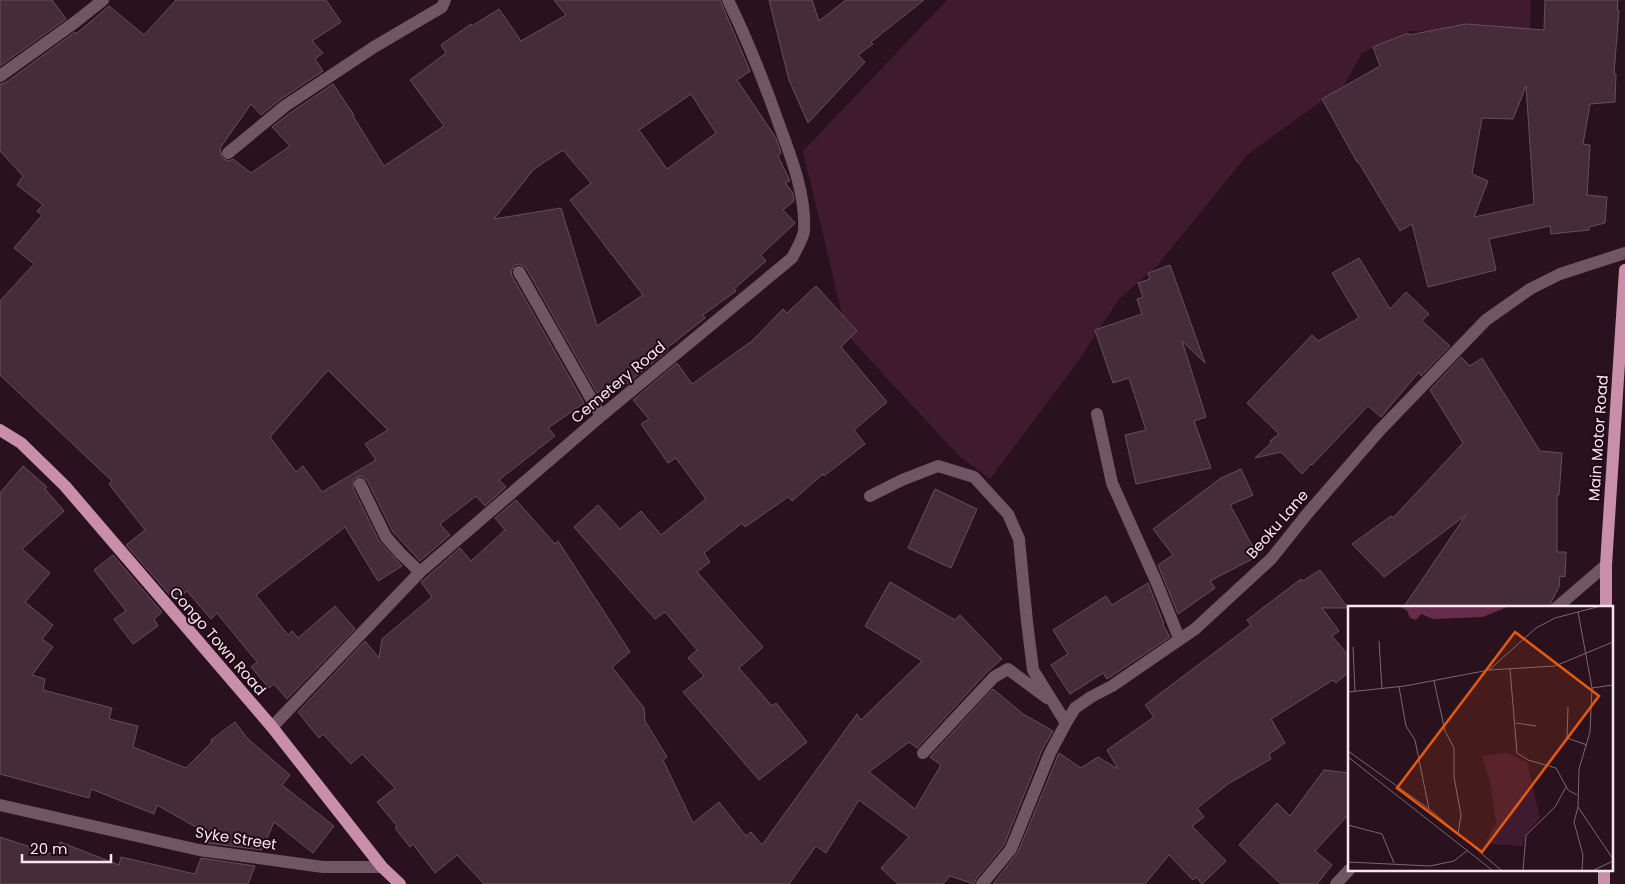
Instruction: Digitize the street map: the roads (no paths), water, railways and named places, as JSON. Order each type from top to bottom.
[{"type":"main road","name":"Main Motor Road","points":[[1606,606],[1606,565],[1625,270]]},
{"type":"main road","name":"Congo Town Road","points":[[0,430],[21,444],[65,486],[272,727],[382,867],[400,884]]},
{"type":"street","points":[[0,76],[103,0]]},
{"type":"street","points":[[228,153],[285,106],[374,47],[442,7],[445,0]]},
{"type":"street","name":"Cemetery Road","points":[[272,727],[420,572],[602,416],[792,258],[804,232],[801,197],[790,155],[744,33],[728,0]]},
{"type":"street","name":"Beoku Lane","points":[[982,884],[1011,849],[1050,753],[1076,708],[1091,697],[1112,686],[1179,638],[1195,629],[1271,559],[1307,514],[1380,430],[1486,320],[1530,289],[1560,274],[1625,252]]},
{"type":"street","points":[[519,272],[602,416]]},
{"type":"street","points":[[1097,414],[1112,483],[1156,581],[1179,638]]},
{"type":"street","points":[[870,496],[902,480],[938,466],[974,477],[1008,514],[1019,539],[1033,670],[1066,723]]},
{"type":"street","points":[[360,484],[386,537],[400,554],[420,572]]},
{"type":"street","points":[[1558,606],[1606,565]]},
{"type":"street","points":[[923,753],[994,677],[1008,669],[1053,703]]},
{"type":"street","name":"Syke Street","points":[[0,805],[199,850],[323,867],[382,867]]},
{"type":"street","points":[[1336,884],[1348,871]]}]
